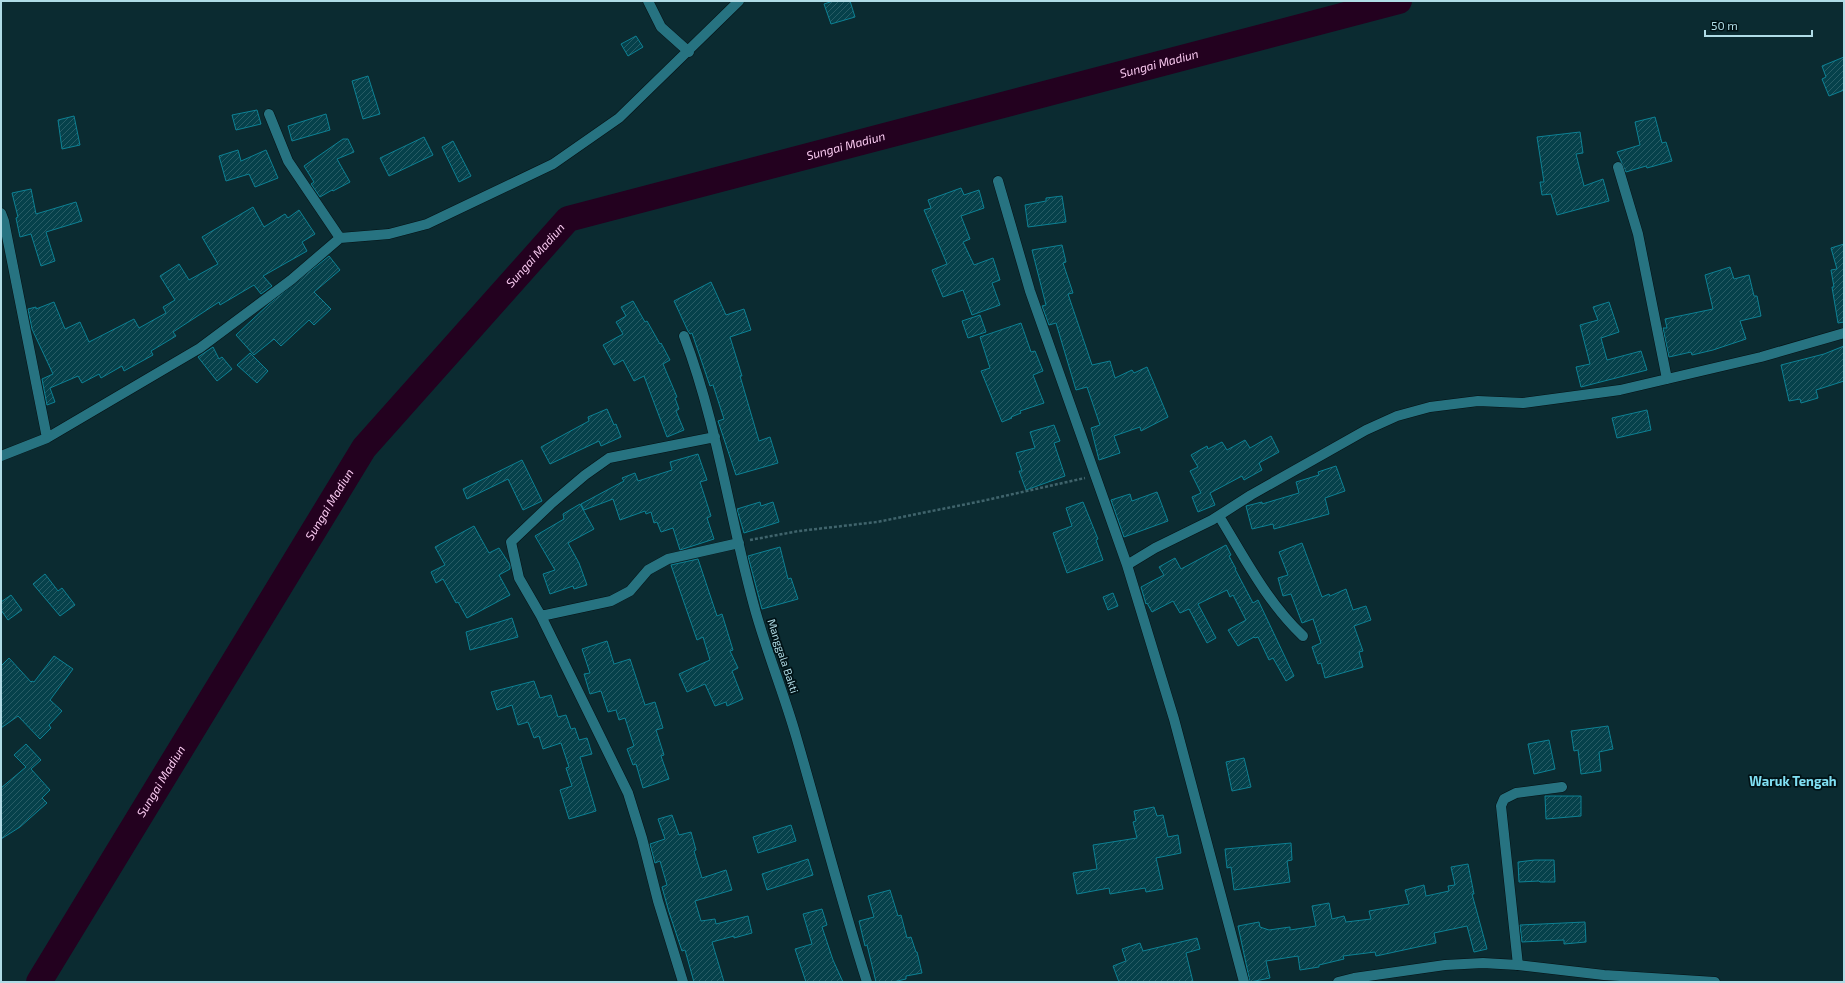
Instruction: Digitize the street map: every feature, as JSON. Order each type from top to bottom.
[{"type":"street","points":[[648,1],[661,27],[689,52]]},
{"type":"street","points":[[1,456],[47,438],[200,348],[291,280],[340,238],[389,234],[427,224],[553,164],[619,118],[689,52],[739,1]]},
{"type":"street","points":[[270,114],[288,161],[340,238]]},
{"type":"street","points":[[1618,168],[1638,234],[1667,379]]},
{"type":"street","points":[[998,181],[1030,291],[1127,565],[1174,719],[1244,982]]},
{"type":"street","points":[[1,213],[4,221],[47,438]]},
{"type":"street","points":[[1127,565],[1155,548],[1219,516],[1366,430],[1397,416],[1430,408],[1478,402],[1523,403],[1620,390],[1761,356],[1844,333]]},
{"type":"street","name":"Manggala Bakti","points":[[684,336],[698,372],[756,613],[795,733],[847,920],[867,982]]},
{"type":"street","points":[[683,982],[658,901],[642,838],[628,793],[541,616],[518,578],[511,542],[517,534],[585,475],[610,458],[715,438]]},
{"type":"street","points":[[1219,516],[1254,575],[1288,622],[1303,636]]},
{"type":"street","points":[[541,616],[611,601],[630,592],[648,570],[668,559],[739,543]]},
{"type":"street","points":[[1518,965],[1501,806],[1504,800],[1516,793],[1562,787]]},
{"type":"street","points":[[1338,982],[1354,978],[1444,965],[1483,963],[1518,965],[1604,975],[1715,982]]},
{"type":"path","points":[[739,543],[799,531],[877,522],[982,501],[1095,475]]},
{"type":"building","points":[[833,1],[850,1],[855,17],[831,24],[824,4]]},
{"type":"building","points":[[636,36],[643,47],[628,56],[621,44]]},
{"type":"building","points":[[1844,57],[1844,90],[1829,96],[1822,79],[1826,77],[1822,66]]},
{"type":"building","points":[[368,76],[380,114],[363,119],[352,81]]},
{"type":"building","points":[[257,110],[261,124],[236,130],[232,115]]},
{"type":"building","points":[[326,114],[330,130],[292,141],[288,126]]},
{"type":"building","points":[[74,116],[80,145],[62,149],[58,120]]},
{"type":"building","points":[[1655,117],[1662,143],[1666,142],[1672,161],[1626,172],[1617,152],[1640,145],[1635,122]]},
{"type":"building","points":[[1580,132],[1583,153],[1576,154],[1584,186],[1603,179],[1609,201],[1557,215],[1551,194],[1542,195],[1540,182],[1544,182],[1537,137]]},
{"type":"building","points":[[424,137],[433,155],[389,176],[380,158]]},
{"type":"building","points":[[343,139],[348,139],[354,152],[337,159],[350,182],[320,197],[311,184],[314,182],[304,166]]},
{"type":"building","points":[[453,141],[471,176],[459,182],[442,147]]},
{"type":"building","points":[[238,150],[241,161],[266,150],[278,178],[255,187],[249,174],[226,181],[219,156]]},
{"type":"building","points":[[961,188],[964,195],[979,190],[984,208],[961,216],[970,239],[963,242],[974,265],[993,258],[1000,280],[992,283],[1000,305],[972,315],[963,290],[943,297],[932,270],[947,264],[924,210],[931,208],[928,200]]},
{"type":"building","points":[[31,189],[36,214],[76,202],[82,221],[46,232],[55,261],[41,266],[31,234],[20,237],[16,218],[18,217],[12,193]]},
{"type":"building","points":[[1062,196],[1066,222],[1028,227],[1025,205],[1046,201],[1046,198]]},
{"type":"building","points":[[253,207],[264,227],[285,214],[288,218],[299,210],[315,234],[302,242],[307,251],[263,276],[272,286],[261,294],[254,285],[220,305],[219,302],[173,332],[176,336],[151,351],[153,355],[124,371],[122,366],[101,378],[99,374],[82,383],[78,376],[50,388],[55,402],[47,405],[42,379],[53,374],[32,329],[28,309],[36,307],[36,309],[54,302],[65,329],[80,322],[89,342],[134,319],[139,328],[166,313],[163,307],[175,300],[160,276],[179,264],[189,280],[218,264],[202,237]]},
{"type":"building","points":[[1844,244],[1844,322],[1838,323],[1832,287],[1834,287],[1831,270],[1837,269],[1831,248]]},
{"type":"building","points":[[1062,245],[1066,262],[1063,263],[1073,293],[1068,294],[1092,365],[1110,361],[1115,378],[1132,370],[1134,373],[1147,367],[1168,417],[1141,431],[1140,427],[1114,436],[1120,453],[1099,460],[1091,428],[1100,425],[1087,387],[1076,390],[1056,323],[1049,325],[1042,306],[1046,305],[1032,250]]},
{"type":"building","points":[[329,256],[340,270],[314,292],[331,309],[314,325],[309,320],[281,346],[274,339],[254,355],[236,335],[269,304]]},
{"type":"building","points":[[1730,267],[1734,279],[1749,275],[1754,296],[1757,296],[1761,316],[1740,321],[1746,339],[1692,355],[1691,352],[1669,357],[1663,328],[1667,328],[1665,319],[1713,309],[1705,275]]},
{"type":"building","points":[[711,282],[726,315],[744,309],[751,330],[730,337],[759,441],[770,437],[778,463],[736,475],[718,421],[724,419],[713,385],[710,386],[692,333],[690,334],[688,331],[674,301]]},
{"type":"building","points":[[633,301],[645,322],[647,321],[660,344],[661,343],[670,360],[663,364],[677,397],[675,398],[679,409],[676,411],[684,430],[667,437],[644,376],[634,381],[623,360],[614,365],[603,345],[623,334],[616,322],[626,316],[621,307]]},
{"type":"building","points":[[1609,302],[1619,332],[1601,338],[1607,360],[1641,351],[1647,370],[1581,387],[1576,367],[1590,364],[1580,325],[1598,320],[1593,307]]},
{"type":"building","points":[[980,315],[986,332],[968,338],[962,321]]},
{"type":"building","points":[[1021,323],[1031,352],[1035,351],[1043,371],[1033,375],[1044,403],[1020,411],[1021,413],[1002,422],[981,371],[990,368],[980,337]]},
{"type":"building","points":[[1844,346],[1844,381],[1816,390],[1818,398],[1801,403],[1800,399],[1789,401],[1781,365],[1824,354]]},
{"type":"building","points":[[213,347],[219,359],[222,357],[232,369],[217,381],[198,357]]},
{"type":"building","points":[[250,353],[268,371],[257,383],[237,365]]},
{"type":"building","points":[[607,409],[614,425],[616,424],[621,437],[601,446],[599,441],[550,464],[541,447],[589,421],[588,417]]},
{"type":"building","points":[[1647,410],[1651,430],[1617,438],[1612,418]]},
{"type":"building","points":[[1054,425],[1060,441],[1054,443],[1065,476],[1026,490],[1019,471],[1022,471],[1016,453],[1035,448],[1030,432]]},
{"type":"building","points":[[1271,436],[1279,452],[1259,463],[1262,470],[1244,480],[1242,476],[1210,493],[1215,505],[1198,512],[1192,497],[1201,493],[1190,471],[1198,467],[1191,455],[1207,446],[1208,449],[1222,442],[1227,450],[1245,440],[1250,448]]},
{"type":"building","points":[[698,454],[707,480],[700,482],[711,516],[707,518],[714,539],[680,550],[673,528],[661,532],[657,522],[654,523],[651,512],[646,514],[645,511],[620,520],[613,499],[584,510],[581,504],[624,481],[622,478],[635,473],[638,481],[672,470],[670,462]]},
{"type":"building","points":[[522,460],[542,501],[523,510],[508,479],[467,499],[463,489]]},
{"type":"building","points":[[1336,466],[1345,491],[1325,498],[1329,514],[1274,529],[1273,524],[1252,529],[1246,506],[1262,502],[1262,504],[1299,493],[1296,482],[1319,475],[1318,472]]},
{"type":"building","points":[[1157,492],[1168,521],[1124,537],[1111,500],[1130,494],[1132,501]]},
{"type":"building","points":[[760,502],[761,506],[773,502],[779,522],[744,533],[737,509]]},
{"type":"building","points":[[1083,502],[1098,539],[1096,540],[1103,560],[1067,573],[1053,533],[1072,526],[1066,508]]},
{"type":"building","points":[[580,504],[594,529],[568,543],[579,563],[587,585],[574,589],[573,586],[550,594],[543,574],[555,570],[535,536],[564,519],[563,514]]},
{"type":"building","points":[[474,526],[489,553],[499,548],[510,565],[510,569],[499,575],[510,595],[467,618],[458,602],[456,603],[443,579],[436,583],[431,572],[445,565],[435,547]]},
{"type":"building","points":[[1302,543],[1322,597],[1329,594],[1330,596],[1346,589],[1353,610],[1366,606],[1371,620],[1354,626],[1363,651],[1359,652],[1363,667],[1325,678],[1321,663],[1318,664],[1312,647],[1321,643],[1313,619],[1302,623],[1291,594],[1283,596],[1278,578],[1288,575],[1279,552]]},
{"type":"building","points":[[1226,545],[1235,569],[1253,603],[1258,600],[1294,676],[1286,681],[1273,658],[1269,660],[1258,637],[1254,637],[1238,646],[1228,630],[1246,620],[1233,595],[1230,597],[1227,590],[1198,604],[1216,638],[1207,643],[1189,609],[1180,613],[1173,601],[1152,612],[1147,603],[1146,604],[1141,587],[1164,575],[1159,567],[1175,558],[1181,569]]},
{"type":"building","points":[[780,547],[788,579],[791,578],[798,599],[762,609],[748,556]]},
{"type":"building","points":[[698,559],[717,616],[722,614],[733,650],[730,651],[738,668],[732,671],[743,699],[727,706],[726,702],[715,706],[705,684],[687,692],[679,674],[710,660],[703,637],[697,640],[671,565]]},
{"type":"building","points":[[45,574],[58,591],[62,588],[75,605],[60,616],[33,584]]},
{"type":"building","points":[[1113,593],[1118,606],[1108,610],[1103,597]]},
{"type":"building","points":[[11,595],[22,610],[8,620],[1,610],[1,602]]},
{"type":"building","points":[[512,618],[518,637],[470,650],[466,632]]},
{"type":"building","points":[[607,641],[614,664],[630,659],[645,705],[655,702],[663,728],[656,730],[664,755],[661,756],[669,779],[643,788],[636,764],[633,765],[627,749],[634,746],[625,718],[619,720],[616,710],[608,712],[601,691],[590,694],[584,674],[590,673],[582,649]]},
{"type":"building","points":[[54,656],[73,669],[50,700],[62,711],[49,725],[51,728],[40,739],[18,716],[1,728],[1,666],[9,658],[31,682],[34,682]]},
{"type":"building","points":[[534,681],[540,698],[551,695],[558,717],[566,715],[571,729],[575,728],[579,740],[587,738],[592,754],[580,757],[596,811],[569,819],[560,790],[572,786],[566,768],[569,767],[561,743],[543,749],[539,736],[534,738],[528,722],[518,725],[512,705],[497,710],[491,692]]},
{"type":"building","points":[[1608,726],[1613,749],[1599,752],[1601,771],[1581,774],[1578,750],[1574,751],[1571,731]]},
{"type":"building","points":[[1549,740],[1555,769],[1534,774],[1528,744]]},
{"type":"building","points":[[26,744],[41,760],[31,769],[50,790],[42,798],[47,803],[20,827],[1,839],[1,788],[26,767],[14,755]]},
{"type":"building","points":[[1244,758],[1251,787],[1232,791],[1226,762]]},
{"type":"building","points":[[1545,796],[1581,796],[1581,816],[1546,819]]},
{"type":"building","points":[[1154,807],[1157,816],[1163,815],[1168,837],[1178,835],[1181,853],[1156,858],[1163,889],[1146,892],[1145,888],[1110,894],[1109,888],[1077,894],[1073,873],[1097,869],[1093,845],[1137,838],[1133,822],[1136,821],[1134,811]]},
{"type":"building","points":[[672,815],[679,835],[691,832],[696,850],[694,851],[702,878],[726,870],[732,890],[695,901],[701,921],[715,919],[716,924],[748,916],[752,933],[712,942],[724,982],[694,982],[685,950],[682,951],[669,912],[662,887],[667,885],[660,861],[655,863],[650,844],[665,839],[658,819]]},
{"type":"building","points":[[791,825],[796,841],[758,853],[753,837]]},
{"type":"building","points":[[1291,843],[1292,860],[1287,861],[1290,882],[1234,890],[1231,867],[1227,868],[1225,849]]},
{"type":"building","points":[[808,859],[813,875],[767,890],[762,874]]},
{"type":"building","points":[[1554,860],[1555,882],[1519,882],[1518,862]]},
{"type":"building","points":[[1468,864],[1474,894],[1472,894],[1487,949],[1474,952],[1467,926],[1434,933],[1436,943],[1376,956],[1375,952],[1343,956],[1344,959],[1319,965],[1319,967],[1300,970],[1298,956],[1266,961],[1270,978],[1250,982],[1238,926],[1259,922],[1260,927],[1269,930],[1290,927],[1290,930],[1316,926],[1312,906],[1329,903],[1332,919],[1344,916],[1346,922],[1371,919],[1369,911],[1409,904],[1405,890],[1424,885],[1426,896],[1449,891],[1448,886],[1455,885],[1451,867]]},
{"type":"building","points":[[890,890],[898,916],[901,915],[907,938],[911,937],[917,952],[922,973],[906,976],[906,979],[893,982],[876,982],[867,945],[865,946],[859,921],[874,917],[868,896]]},
{"type":"building","points":[[822,909],[827,925],[822,927],[833,960],[843,982],[806,982],[795,949],[812,944],[803,914]]},
{"type":"building","points":[[1585,922],[1586,942],[1564,944],[1564,940],[1522,942],[1520,925]]},
{"type":"building","points":[[1197,938],[1200,949],[1186,953],[1193,982],[1119,982],[1113,966],[1126,961],[1122,949],[1140,943],[1143,951]]},
{"type":"waterway","name":"Sungai Madiun","points":[[39,982],[364,448],[568,219],[1399,1]]},
{"type":"district","name":"Waruk Tengah","points":[[1793,781]]}]
